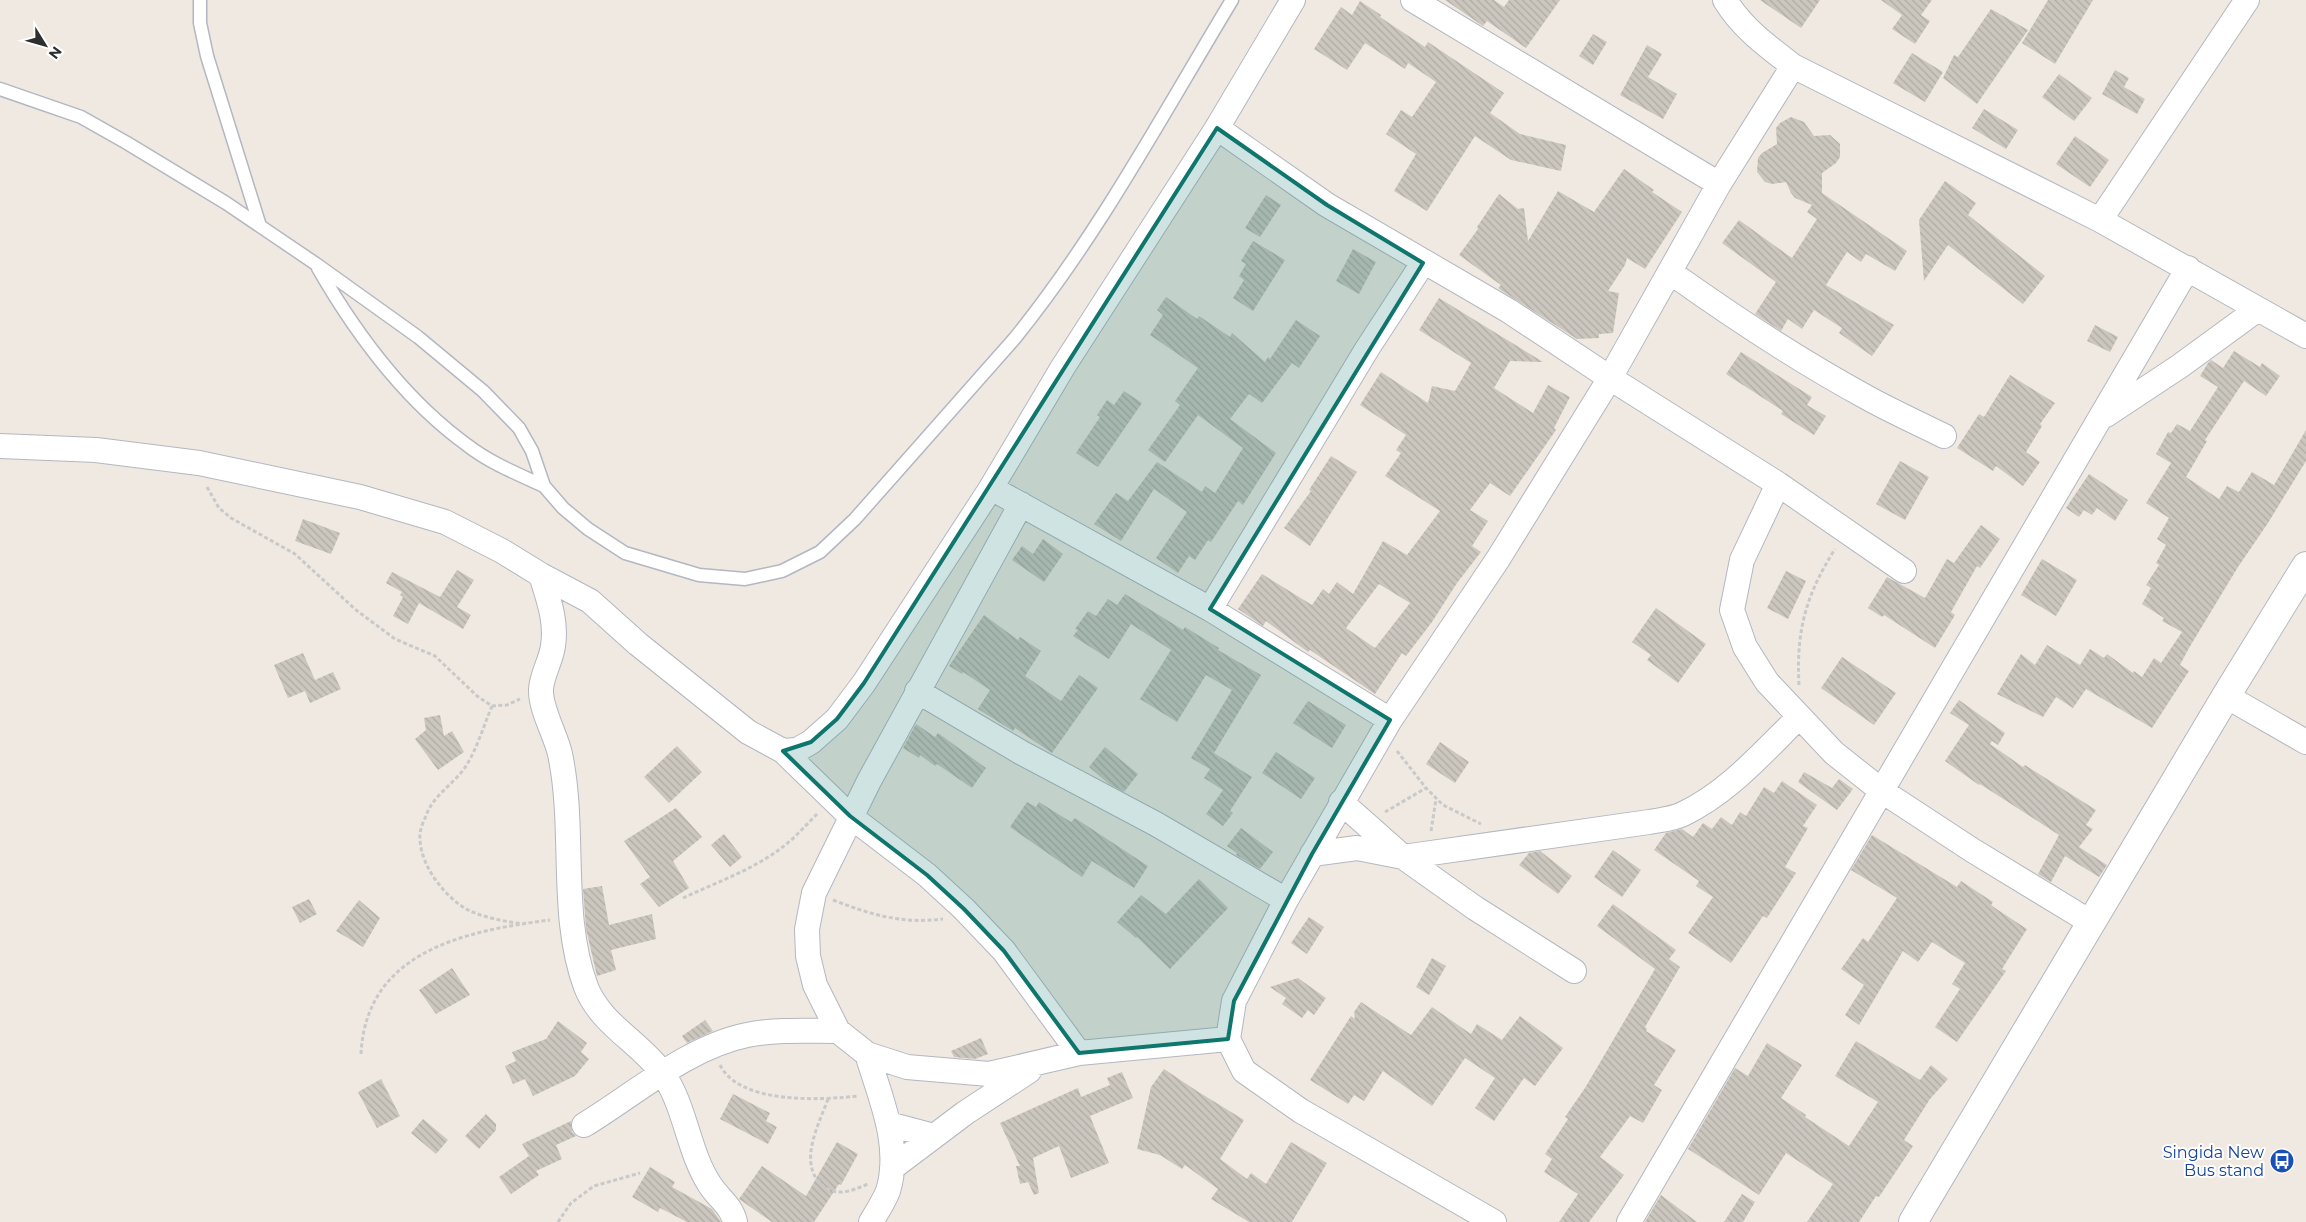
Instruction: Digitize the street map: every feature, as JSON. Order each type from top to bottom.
[{"type":"street","points":[[784,751],[798,750],[811,742],[837,719],[864,683],[990,488],[1063,368],[1217,128],[1293,0]]},
{"type":"street","points":[[1413,0],[1719,184]]},
{"type":"street","points":[[1725,0],[1736,18],[1761,42],[1793,66],[2100,220],[2306,336]]},
{"type":"street","points":[[2100,220],[2247,0]]},
{"type":"street","points":[[1494,1222],[1301,1111],[1244,1071],[1228,1039],[1234,1002],[1286,900],[1341,802],[1386,727],[1498,559],[1610,378],[1719,184],[1793,66]]},
{"type":"street","points":[[1217,128],[1327,205],[1509,312],[1778,484],[1904,572]]},
{"type":"street","points":[[1210,609],[1362,357],[1423,263]]},
{"type":"street","points":[[1629,1222],[2188,268]]},
{"type":"street","points":[[1670,272],[1798,358],[1866,397],[1944,436]]},
{"type":"street","points":[[2101,418],[2180,366],[2258,309]]},
{"type":"street","points":[[0,446],[96,450],[199,463],[360,497],[445,522],[502,551],[541,576],[590,601],[638,644],[712,704],[754,735],[784,751],[850,816],[927,875],[964,909],[1004,951],[1080,1053]]},
{"type":"street","points":[[1778,484],[1742,560],[1732,610],[1745,647],[1767,682],[1834,753],[1882,791],[1997,866],[2092,924]]},
{"type":"street","points":[[990,488],[1210,609],[1386,727]]},
{"type":"street","points":[[1021,504],[850,816],[814,893],[806,929],[808,956],[815,985],[838,1031],[866,1054],[907,1068],[990,1074],[1080,1053],[1228,1039]]},
{"type":"street","points":[[1913,1222],[2226,696],[2306,566]]},
{"type":"street","points":[[541,576],[551,606],[554,626],[553,646],[541,690],[542,701],[560,753],[567,796],[572,917],[577,954],[586,988],[602,1015],[663,1074],[690,1136],[698,1166],[711,1187],[725,1201],[735,1222]]},
{"type":"street","points":[[918,692],[1022,753],[1156,824],[1286,900]]},
{"type":"street","points":[[2226,696],[2306,742]]},
{"type":"street","points":[[1312,854],[1356,848],[1403,857],[1649,822],[1682,815],[1714,797],[1730,784],[1799,717]]},
{"type":"street","points":[[1341,802],[1403,857],[1475,908],[1574,971]]},
{"type":"street","points":[[584,1125],[687,1058],[714,1045],[747,1035],[838,1031]]},
{"type":"street","points":[[866,1054],[888,1124],[892,1145],[892,1168],[887,1192],[871,1222]]},
{"type":"street","points":[[892,1168],[934,1136],[1041,1063]]},
{"type":"street","points":[[888,1124],[934,1136]]},
{"type":"lane","points":[[200,0],[200,23],[206,56],[260,226]]},
{"type":"lane","points":[[0,89],[81,117],[135,148],[260,226],[418,337],[482,391],[519,428],[532,452],[544,486],[563,508],[625,553],[699,575],[745,578],[782,571],[820,552],[855,519],[1038,309],[1127,176],[1232,0]]},
{"type":"lane","points":[[316,264],[339,304],[364,339],[432,415],[467,446],[501,467],[544,486]]},
{"type":"path","points":[[199,463],[209,493],[219,508],[232,518],[294,554],[356,610],[395,640],[435,656],[477,696],[492,706],[507,705],[541,690]]},
{"type":"path","points":[[1799,717],[1798,642],[1804,616],[1812,590],[1847,532]]},
{"type":"path","points":[[492,706],[472,756],[450,786],[434,801],[426,814],[419,838],[426,866],[441,888],[468,910],[490,918],[522,924]]},
{"type":"path","points":[[1386,727],[1426,788],[1436,799],[1443,805],[1486,826]]},
{"type":"path","points":[[1365,823],[1426,788]]},
{"type":"path","points":[[683,898],[755,864],[780,849],[799,833],[830,798]]},
{"type":"path","points":[[1426,854],[1436,799]]},
{"type":"path","points":[[814,893],[890,920],[920,922],[944,919],[964,909]]},
{"type":"path","points":[[361,1054],[365,1020],[373,1004],[388,983],[414,958],[433,947],[470,935],[522,924],[572,917]]},
{"type":"path","points":[[714,1045],[722,1070],[737,1082],[779,1097],[828,1099],[879,1094]]},
{"type":"path","points":[[828,1099],[811,1151],[810,1167],[814,1178],[825,1188],[839,1193],[851,1191],[868,1184],[892,1168]]},
{"type":"path","points":[[558,1222],[572,1203],[594,1186],[640,1173]]},
{"type":"highlighted area","points":[[1217,128],[1327,205],[1423,263],[1210,609],[1390,720],[1312,854],[1234,1001],[1228,1039],[1079,1053],[1004,951],[964,909],[927,875],[850,816],[783,751],[811,742],[837,719],[864,683]]},
{"type":"building","points":[[1445,0],[1494,0],[1504,7],[1509,0],[1560,0],[1526,48],[1487,21],[1483,26]]},
{"type":"building","points":[[1760,0],[1820,0],[1801,28]]},
{"type":"building","points":[[1881,0],[1932,0],[1921,15],[1930,21],[1915,44],[1892,29],[1902,15]]},
{"type":"building","points":[[2048,0],[2093,0],[2055,64],[2022,43]]},
{"type":"building","points":[[1360,1],[1381,15],[1380,17],[1425,47],[1428,42],[1504,93],[1490,113],[1520,134],[1566,145],[1561,171],[1511,160],[1475,136],[1427,211],[1394,191],[1416,154],[1386,134],[1401,110],[1412,117],[1436,82],[1408,63],[1405,69],[1365,43],[1347,70],[1314,49],[1341,7],[1352,15]]},
{"type":"building","points":[[1991,9],[2028,30],[1977,104],[1943,78],[1954,55],[1958,57]]},
{"type":"building","points":[[1593,34],[1607,42],[1593,65],[1579,56]]},
{"type":"building","points":[[1647,45],[1662,54],[1648,77],[1677,94],[1663,119],[1620,95]]},
{"type":"building","points":[[1912,53],[1943,72],[1925,102],[1893,83]]},
{"type":"building","points":[[2115,70],[2129,78],[2124,87],[2145,99],[2137,114],[2102,94]]},
{"type":"building","points":[[2059,74],[2092,98],[2074,121],[2042,97]]},
{"type":"building","points":[[1984,109],[2018,130],[2006,149],[1972,128]]},
{"type":"building","points":[[1791,117],[1804,122],[1814,136],[1830,135],[1840,144],[1840,157],[1836,163],[1822,173],[1822,193],[1907,251],[1895,271],[1866,254],[1861,262],[1847,252],[1826,285],[1894,325],[1872,356],[1839,333],[1842,328],[1814,310],[1802,329],[1788,319],[1781,331],[1755,314],[1776,282],[1722,243],[1739,220],[1792,258],[1817,219],[1807,212],[1812,205],[1795,198],[1786,182],[1772,184],[1765,182],[1757,172],[1758,158],[1762,153],[1777,144],[1776,128],[1780,123]]},
{"type":"building","points":[[2075,136],[2109,160],[2090,187],[2056,164]]},
{"type":"building","points":[[1624,169],[1654,190],[1652,192],[1682,212],[1645,269],[1627,258],[1625,265],[1608,291],[1619,293],[1613,333],[1599,334],[1599,338],[1577,339],[1502,291],[1498,288],[1501,285],[1459,255],[1478,229],[1477,227],[1499,194],[1518,209],[1524,208],[1528,241],[1558,191],[1594,212]]},
{"type":"building","points":[[1945,181],[1976,203],[1968,215],[2045,276],[2023,304],[1948,245],[1924,281],[1919,220]]},
{"type":"building","points":[[1266,195],[1281,205],[1260,237],[1245,228]]},
{"type":"building","points":[[1253,241],[1285,260],[1253,311],[1233,298],[1244,280],[1239,276],[1246,264],[1241,261]]},
{"type":"building","points":[[1353,249],[1376,262],[1359,294],[1336,281]]},
{"type":"building","points":[[1166,297],[1197,319],[1199,316],[1230,337],[1232,333],[1265,362],[1268,357],[1270,359],[1296,320],[1320,336],[1299,368],[1292,363],[1262,403],[1249,394],[1230,419],[1276,453],[1243,505],[1238,501],[1211,542],[1208,540],[1195,560],[1189,556],[1178,573],[1156,558],[1187,512],[1154,489],[1121,541],[1094,524],[1116,493],[1128,501],[1157,462],[1202,492],[1205,486],[1215,493],[1243,448],[1198,415],[1165,462],[1148,450],[1180,405],[1175,401],[1198,368],[1150,335],[1163,315],[1157,310]]},
{"type":"building","points":[[1439,298],[1543,362],[1510,361],[1494,388],[1533,413],[1548,385],[1570,397],[1554,428],[1556,430],[1510,496],[1490,483],[1470,510],[1488,521],[1472,546],[1481,552],[1406,656],[1402,653],[1375,694],[1310,650],[1308,652],[1266,621],[1263,626],[1238,609],[1262,574],[1312,605],[1323,589],[1329,594],[1337,582],[1353,594],[1383,541],[1407,555],[1440,511],[1385,476],[1401,453],[1396,450],[1406,435],[1360,405],[1381,372],[1428,403],[1432,386],[1455,391],[1471,363],[1419,330]],"holes":[[[1379,584],[1410,603],[1375,648],[1346,628]]]},
{"type":"building","points":[[2095,325],[2118,337],[2110,352],[2087,341]]},
{"type":"building","points":[[2234,351],[2260,367],[2262,363],[2280,376],[2266,396],[2244,381],[2205,440],[2207,441],[2186,477],[2219,499],[2227,486],[2239,492],[2252,472],[2274,485],[2306,430],[2306,461],[2189,648],[2180,665],[2189,671],[2152,728],[2086,689],[2073,708],[2056,697],[2043,717],[1997,694],[2021,654],[2035,665],[2047,645],[2080,665],[2090,649],[2104,658],[2107,654],[2133,673],[2134,671],[2142,677],[2154,658],[2161,663],[2182,632],[2162,621],[2164,618],[2142,604],[2151,588],[2146,585],[2159,565],[2156,563],[2166,545],[2157,539],[2169,518],[2146,503],[2171,463],[2156,454],[2168,432],[2171,433],[2177,424],[2190,431],[2218,387],[2200,376],[2208,363],[2211,360],[2223,368]]},
{"type":"building","points":[[1741,352],[1812,397],[1807,405],[1826,416],[1814,435],[1781,414],[1783,411],[1726,374]]},
{"type":"building","points":[[2010,375],[2055,403],[2040,424],[2042,426],[2026,452],[2040,462],[2023,486],[1996,466],[1993,471],[1957,448],[1979,414],[1984,417]]},
{"type":"building","points":[[1124,391],[1142,403],[1098,467],[1076,453],[1100,417],[1097,415],[1107,400],[1114,405]]},
{"type":"building","points":[[1331,456],[1357,472],[1310,546],[1284,528],[1311,491],[1309,490]]},
{"type":"building","points":[[1900,461],[1929,477],[1905,520],[1876,504]]},
{"type":"building","points":[[2089,474],[2128,500],[2115,521],[2097,508],[2092,515],[2084,510],[2079,517],[2066,508]]},
{"type":"building","points":[[303,519],[340,533],[331,554],[295,541]]},
{"type":"building","points":[[1981,525],[2000,539],[1980,568],[1977,566],[1951,612],[1955,615],[1935,648],[1884,615],[1882,617],[1868,608],[1887,577],[1925,598],[1947,559],[1954,563]]},
{"type":"building","points":[[1043,539],[1063,554],[1044,582],[1012,560],[1022,546],[1033,554]]},
{"type":"building","points":[[2042,559],[2077,580],[2056,616],[2021,595]]},
{"type":"building","points":[[457,570],[474,580],[457,607],[471,615],[463,629],[419,603],[408,624],[393,616],[403,597],[400,595],[402,592],[386,583],[392,572],[440,597]]},
{"type":"building","points":[[1786,571],[1806,581],[1788,619],[1767,608]]},
{"type":"building","points":[[1125,594],[1183,630],[1185,627],[1219,648],[1218,650],[1261,675],[1214,753],[1252,777],[1230,811],[1233,813],[1223,826],[1206,814],[1223,790],[1204,778],[1210,769],[1191,758],[1232,690],[1206,675],[1177,722],[1140,699],[1171,650],[1131,624],[1109,659],[1073,636],[1078,630],[1075,629],[1088,611],[1096,616],[1108,599],[1117,605]]},
{"type":"building","points":[[1656,608],[1706,644],[1678,683],[1647,660],[1651,655],[1632,642]]},
{"type":"building","points":[[984,615],[1018,640],[1020,637],[1041,651],[1025,676],[1061,701],[1079,675],[1098,688],[1052,753],[1015,728],[1013,731],[978,709],[990,690],[963,672],[962,674],[949,666]]},
{"type":"building","points":[[303,653],[315,680],[333,672],[341,689],[310,703],[305,691],[288,698],[274,665]]},
{"type":"building","points":[[1842,657],[1896,693],[1874,725],[1821,688]]},
{"type":"building","points":[[1959,700],[2005,733],[1998,745],[1992,741],[1990,744],[2023,767],[2025,765],[2096,810],[2086,825],[2093,829],[2079,847],[2107,865],[2099,877],[2065,856],[2051,882],[2038,874],[2059,835],[1979,785],[1945,761],[1969,725],[1950,713]]},
{"type":"building","points":[[1308,701],[1346,725],[1332,748],[1293,723]]},
{"type":"building","points":[[440,715],[444,736],[452,731],[464,752],[438,770],[415,739],[426,730],[424,718]]},
{"type":"building","points":[[916,724],[935,737],[938,733],[986,768],[972,788],[937,764],[935,766],[920,755],[919,758],[903,748]]},
{"type":"building","points":[[1440,742],[1469,762],[1455,783],[1426,764]]},
{"type":"building","points":[[677,746],[702,772],[669,803],[644,777]]},
{"type":"building","points":[[1105,747],[1138,774],[1124,792],[1109,784],[1089,767]]},
{"type":"building","points":[[1276,752],[1315,778],[1301,799],[1262,773]]},
{"type":"building","points":[[1804,772],[1832,788],[1839,779],[1853,789],[1837,810],[1798,782]]},
{"type":"building","points":[[1782,781],[1817,805],[1803,826],[1808,828],[1785,867],[1796,873],[1767,918],[1763,916],[1731,963],[1688,933],[1713,897],[1696,886],[1699,881],[1654,850],[1666,833],[1682,829],[1693,837],[1703,823],[1712,829],[1721,817],[1732,825],[1740,812],[1746,816],[1764,787],[1774,793]]},
{"type":"building","points":[[1027,802],[1036,807],[1039,802],[1071,822],[1075,818],[1148,866],[1134,888],[1092,861],[1082,877],[1010,827]]},
{"type":"building","points":[[676,808],[702,837],[673,861],[689,888],[659,907],[640,884],[650,877],[624,841]]},
{"type":"building","points":[[1241,828],[1273,852],[1260,869],[1236,855],[1237,853],[1227,846]]},
{"type":"building","points":[[724,834],[742,857],[730,867],[711,845]]},
{"type":"building","points":[[1872,835],[1957,887],[1961,881],[1993,902],[1991,905],[2027,929],[2002,969],[2006,971],[1957,1042],[1935,1027],[1960,989],[1952,984],[1965,963],[1932,942],[1918,962],[1903,951],[1859,1025],[1845,1015],[1864,985],[1841,969],[1863,938],[1868,942],[1897,898],[1851,870]]},
{"type":"building","points":[[1613,850],[1641,870],[1622,897],[1594,877]]},
{"type":"building","points":[[1540,851],[1572,876],[1558,894],[1519,865],[1529,853]]},
{"type":"building","points":[[1199,879],[1228,908],[1170,969],[1137,937],[1117,922],[1141,895],[1166,914]]},
{"type":"building","points":[[602,886],[609,925],[652,914],[656,939],[611,950],[616,970],[597,976],[586,929],[583,889]]},
{"type":"building","points":[[309,899],[317,914],[300,923],[292,907]]},
{"type":"building","points":[[359,900],[380,918],[363,947],[336,931]]},
{"type":"building","points":[[1613,904],[1676,950],[1669,959],[1680,967],[1645,1027],[1646,1031],[1676,1050],[1654,1085],[1662,1090],[1643,1123],[1630,1116],[1600,1157],[1624,1175],[1589,1222],[1559,1222],[1578,1194],[1544,1172],[1552,1159],[1545,1154],[1568,1119],[1565,1117],[1585,1088],[1655,969],[1597,926]]},
{"type":"building","points":[[1309,917],[1324,927],[1307,954],[1291,943]]},
{"type":"building","points":[[1432,958],[1446,966],[1429,995],[1416,987]]},
{"type":"building","points":[[452,968],[470,995],[436,1014],[419,990]]},
{"type":"building","points":[[1298,978],[1326,998],[1314,1015],[1308,1010],[1302,1018],[1282,1004],[1286,998],[1270,987]]},
{"type":"building","points":[[1361,1002],[1411,1035],[1432,1007],[1471,1034],[1477,1024],[1502,1040],[1520,1016],[1563,1048],[1535,1086],[1524,1078],[1494,1121],[1475,1108],[1495,1078],[1465,1058],[1432,1106],[1383,1071],[1364,1101],[1354,1095],[1348,1104],[1310,1080],[1351,1016],[1355,1019],[1354,1012]]},
{"type":"building","points":[[705,1020],[713,1031],[687,1043],[682,1036]]},
{"type":"building","points":[[558,1021],[587,1043],[581,1052],[589,1059],[575,1076],[533,1096],[525,1079],[513,1084],[505,1066],[516,1061],[512,1052],[546,1039]]},
{"type":"building","points":[[981,1038],[988,1054],[975,1059],[954,1057],[951,1051]]},
{"type":"building","points":[[1856,1041],[1920,1080],[1931,1065],[1948,1079],[1930,1099],[1904,1140],[1913,1146],[1879,1197],[1876,1196],[1859,1222],[1807,1222],[1833,1184],[1786,1153],[1759,1195],[1688,1149],[1735,1068],[1748,1076],[1767,1043],[1802,1065],[1781,1098],[1806,1115],[1805,1117],[1849,1146],[1878,1102],[1835,1076]]},
{"type":"building","points":[[1164,1069],[1244,1120],[1220,1159],[1247,1179],[1251,1173],[1266,1184],[1291,1142],[1327,1163],[1292,1222],[1249,1222],[1211,1199],[1218,1189],[1185,1165],[1182,1169],[1160,1155],[1137,1149],[1151,1087]]},
{"type":"building","points":[[1122,1072],[1133,1098],[1090,1116],[1109,1163],[1071,1178],[1059,1146],[1033,1158],[1039,1193],[1034,1195],[1028,1182],[1020,1184],[1016,1166],[1020,1166],[1000,1123],[1078,1088],[1081,1097],[1110,1085],[1107,1078]]},
{"type":"building","points":[[381,1079],[400,1116],[377,1128],[358,1092]]},
{"type":"building","points":[[733,1094],[770,1113],[766,1121],[777,1127],[768,1144],[720,1119]]},
{"type":"building","points":[[486,1114],[496,1124],[496,1130],[479,1149],[465,1136]]},
{"type":"building","points":[[423,1119],[448,1140],[436,1154],[411,1133]]},
{"type":"building","points":[[571,1121],[572,1132],[576,1136],[556,1145],[562,1159],[536,1171],[539,1175],[511,1194],[499,1177],[529,1156],[522,1144]]},
{"type":"building","points":[[837,1142],[858,1154],[841,1185],[839,1184],[814,1222],[772,1222],[739,1199],[762,1166],[806,1196]]},
{"type":"building","points":[[650,1167],[675,1182],[672,1187],[712,1209],[721,1222],[687,1222],[660,1208],[658,1212],[632,1197]]},
{"type":"building","points":[[1742,1194],[1755,1202],[1743,1222],[1724,1222]]},
{"type":"building","points":[[1661,1195],[1697,1222],[1645,1222]]},
{"type":"place","name":"Singida New Bus stand","points":[[2282,1161]]}]
